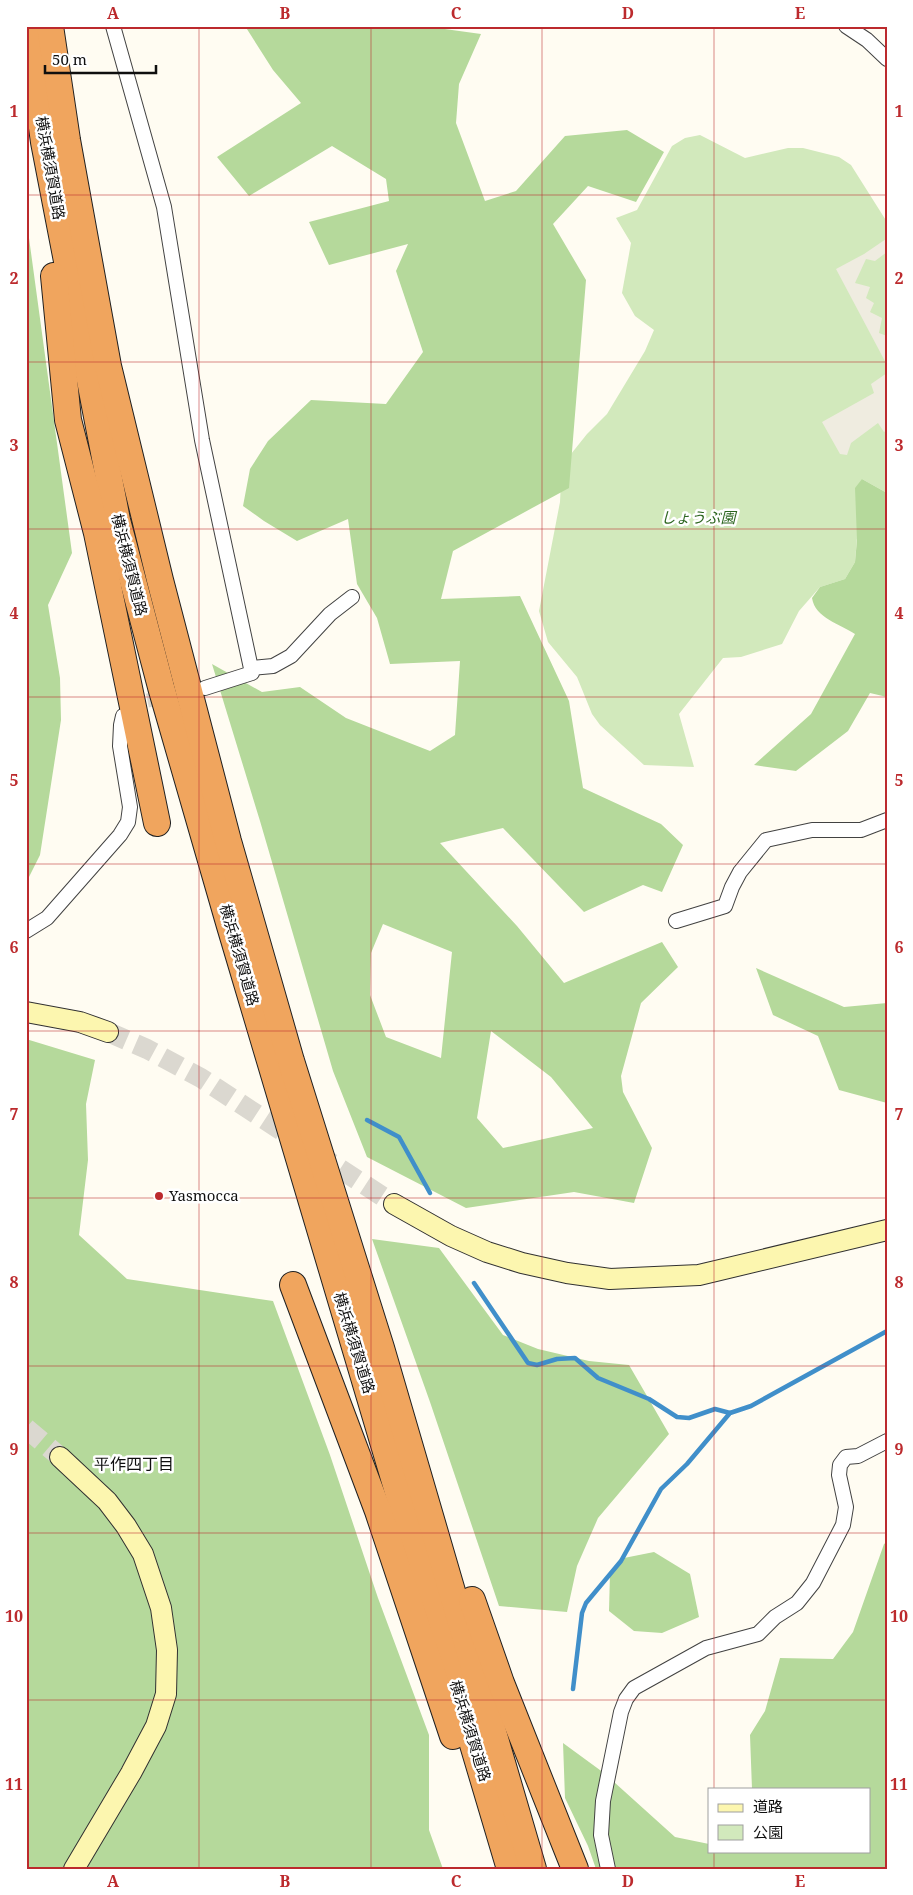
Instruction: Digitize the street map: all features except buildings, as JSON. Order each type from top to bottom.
[{"type":"highway","name":"横浜横須賀道路","points":[[28,26],[44,142],[117,520],[156,668],[236,945],[510,1869]]},
{"type":"highway","name":"横浜横須賀道路","points":[[50,26],[67,140],[108,366],[160,580],[228,841],[291,1061],[381,1348],[533,1869]]},
{"type":"highway","points":[[44,142],[53,268],[68,420],[97,533],[140,749],[157,823]]},
{"type":"highway","points":[[293,1284],[378,1511],[499,1869]]},
{"type":"highway","points":[[381,1348],[444,1518],[501,1683],[575,1869]]},
{"type":"street","points":[[113,26],[164,207],[202,440],[252,668],[252,673],[205,688]]},
{"type":"street","points":[[846,26],[867,40],[887,59]]},
{"type":"street","points":[[252,668],[273,666],[291,656],[330,614],[352,597]]},
{"type":"street","points":[[26,931],[47,918],[120,835],[128,822],[130,807],[120,746],[123,716]]},
{"type":"street","points":[[676,921],[725,906],[740,872],[766,840],[812,830],[861,830],[887,820]]},
{"type":"street","points":[[26,1012],[80,1022],[108,1032]]},
{"type":"street","points":[[394,1204],[451,1236],[487,1252],[522,1263],[567,1273],[610,1279],[699,1275],[887,1230]]},
{"type":"street","points":[[608,1869],[601,1834],[603,1801],[621,1712],[626,1699],[634,1688],[706,1648],[758,1634],[775,1616],[797,1602],[814,1584],[843,1525],[846,1507],[839,1475],[840,1465],[846,1458],[858,1456],[887,1441]]},
{"type":"street","points":[[60,1457],[107,1501],[126,1526],[143,1554],[161,1608],[167,1650],[166,1694],[156,1726],[131,1773],[74,1869]]},
{"type":"green space","points":[[245,26],[423,26],[481,34],[459,84],[456,123],[485,201],[516,191],[565,136],[627,130],[664,152],[636,202],[588,186],[553,224],[586,280],[569,488],[453,551],[441,599],[520,596],[569,701],[583,788],[661,824],[683,845],[662,892],[643,885],[584,912],[503,828],[440,843],[517,926],[564,983],[662,942],[678,967],[641,1003],[621,1076],[623,1092],[652,1148],[634,1203],[574,1192],[466,1208],[367,1157],[333,1071],[212,664],[262,692],[300,687],[346,718],[430,751],[455,735],[460,661],[390,664],[377,618],[357,584],[348,519],[297,541],[243,506],[250,469],[268,441],[311,400],[386,404],[423,352],[396,271],[408,244],[329,265],[309,222],[389,201],[386,179],[332,146],[249,196],[217,157],[301,103],[273,70]],"holes":[[[383,924],[452,952],[441,1058],[386,1037],[370,995],[371,953]],[[491,1031],[551,1077],[593,1128],[503,1148],[477,1118]]]},
{"type":"green space","name":"しょうぶ園","points":[[700,135],[745,158],[788,148],[803,148],[839,157],[851,165],[887,222],[887,493],[862,479],[855,562],[845,579],[820,587],[799,611],[782,644],[741,657],[723,658],[679,714],[694,767],[644,765],[600,725],[592,714],[577,677],[548,642],[539,611],[560,502],[561,481],[567,459],[587,434],[607,414],[645,351],[654,330],[635,316],[622,293],[631,243],[616,218],[637,210],[672,146],[685,138]]},
{"type":"green space","points":[[26,216],[72,553],[48,605],[60,678],[61,720],[40,855],[26,883]]},
{"type":"green space","points":[[862,479],[887,493],[887,697],[870,693],[848,731],[796,771],[754,765],[811,714],[855,634],[823,616],[814,605],[812,598],[820,587],[845,579],[855,562],[857,540],[855,488]]},
{"type":"green space","points":[[756,968],[844,1007],[887,1003],[887,1103],[839,1090],[818,1036],[773,1015]]},
{"type":"green space","points":[[26,1039],[95,1060],[86,1104],[88,1160],[79,1235],[127,1279],[273,1301],[330,1455],[378,1598],[429,1735],[429,1830],[443,1869],[26,1869]]},
{"type":"green space","points":[[372,1239],[439,1248],[503,1335],[538,1349],[589,1361],[629,1365],[669,1434],[598,1518],[577,1566],[567,1612],[499,1606],[430,1402]]},
{"type":"green space","points":[[887,1542],[887,1869],[596,1869],[588,1846],[565,1798],[563,1743],[604,1773],[675,1837],[708,1844],[708,1852],[870,1852],[870,1788],[752,1788],[750,1735],[765,1711],[780,1658],[833,1659],[853,1632],[884,1544]]},
{"type":"green space","points":[[654,1552],[690,1574],[699,1617],[662,1633],[634,1631],[609,1611],[610,1573],[624,1558]]},
{"type":"shaded area","points":[[886,239],[887,252],[875,261],[866,259],[855,283],[870,287],[866,298],[874,303],[870,312],[882,318],[879,333],[887,336],[887,365],[836,269],[864,254]]},
{"type":"shaded area","points":[[887,373],[887,430],[884,432],[878,423],[851,443],[847,455],[840,454],[822,422],[874,393],[871,384]]},
{"type":"waterway","points":[[367,1120],[399,1137],[430,1193]]},
{"type":"waterway","points":[[474,1283],[528,1363],[537,1365],[557,1359],[575,1358],[598,1378],[649,1399],[677,1417],[689,1418],[715,1409],[730,1413]]},
{"type":"waterway","points":[[573,1689],[582,1613],[586,1603],[621,1561],[661,1489],[687,1464],[730,1413],[751,1406],[887,1331]]},
{"type":"tunnel","points":[[129,710],[141,702],[169,696]]},
{"type":"tunnel","points":[[108,1032],[147,1049],[201,1078],[394,1204]]},
{"type":"tunnel","points":[[26,1428],[60,1457]]},
{"type":"place","name":"Yasmocca","points":[[159,1196]]},
{"type":"district","name":"平作四丁目","points":[[134,1464]]}]
